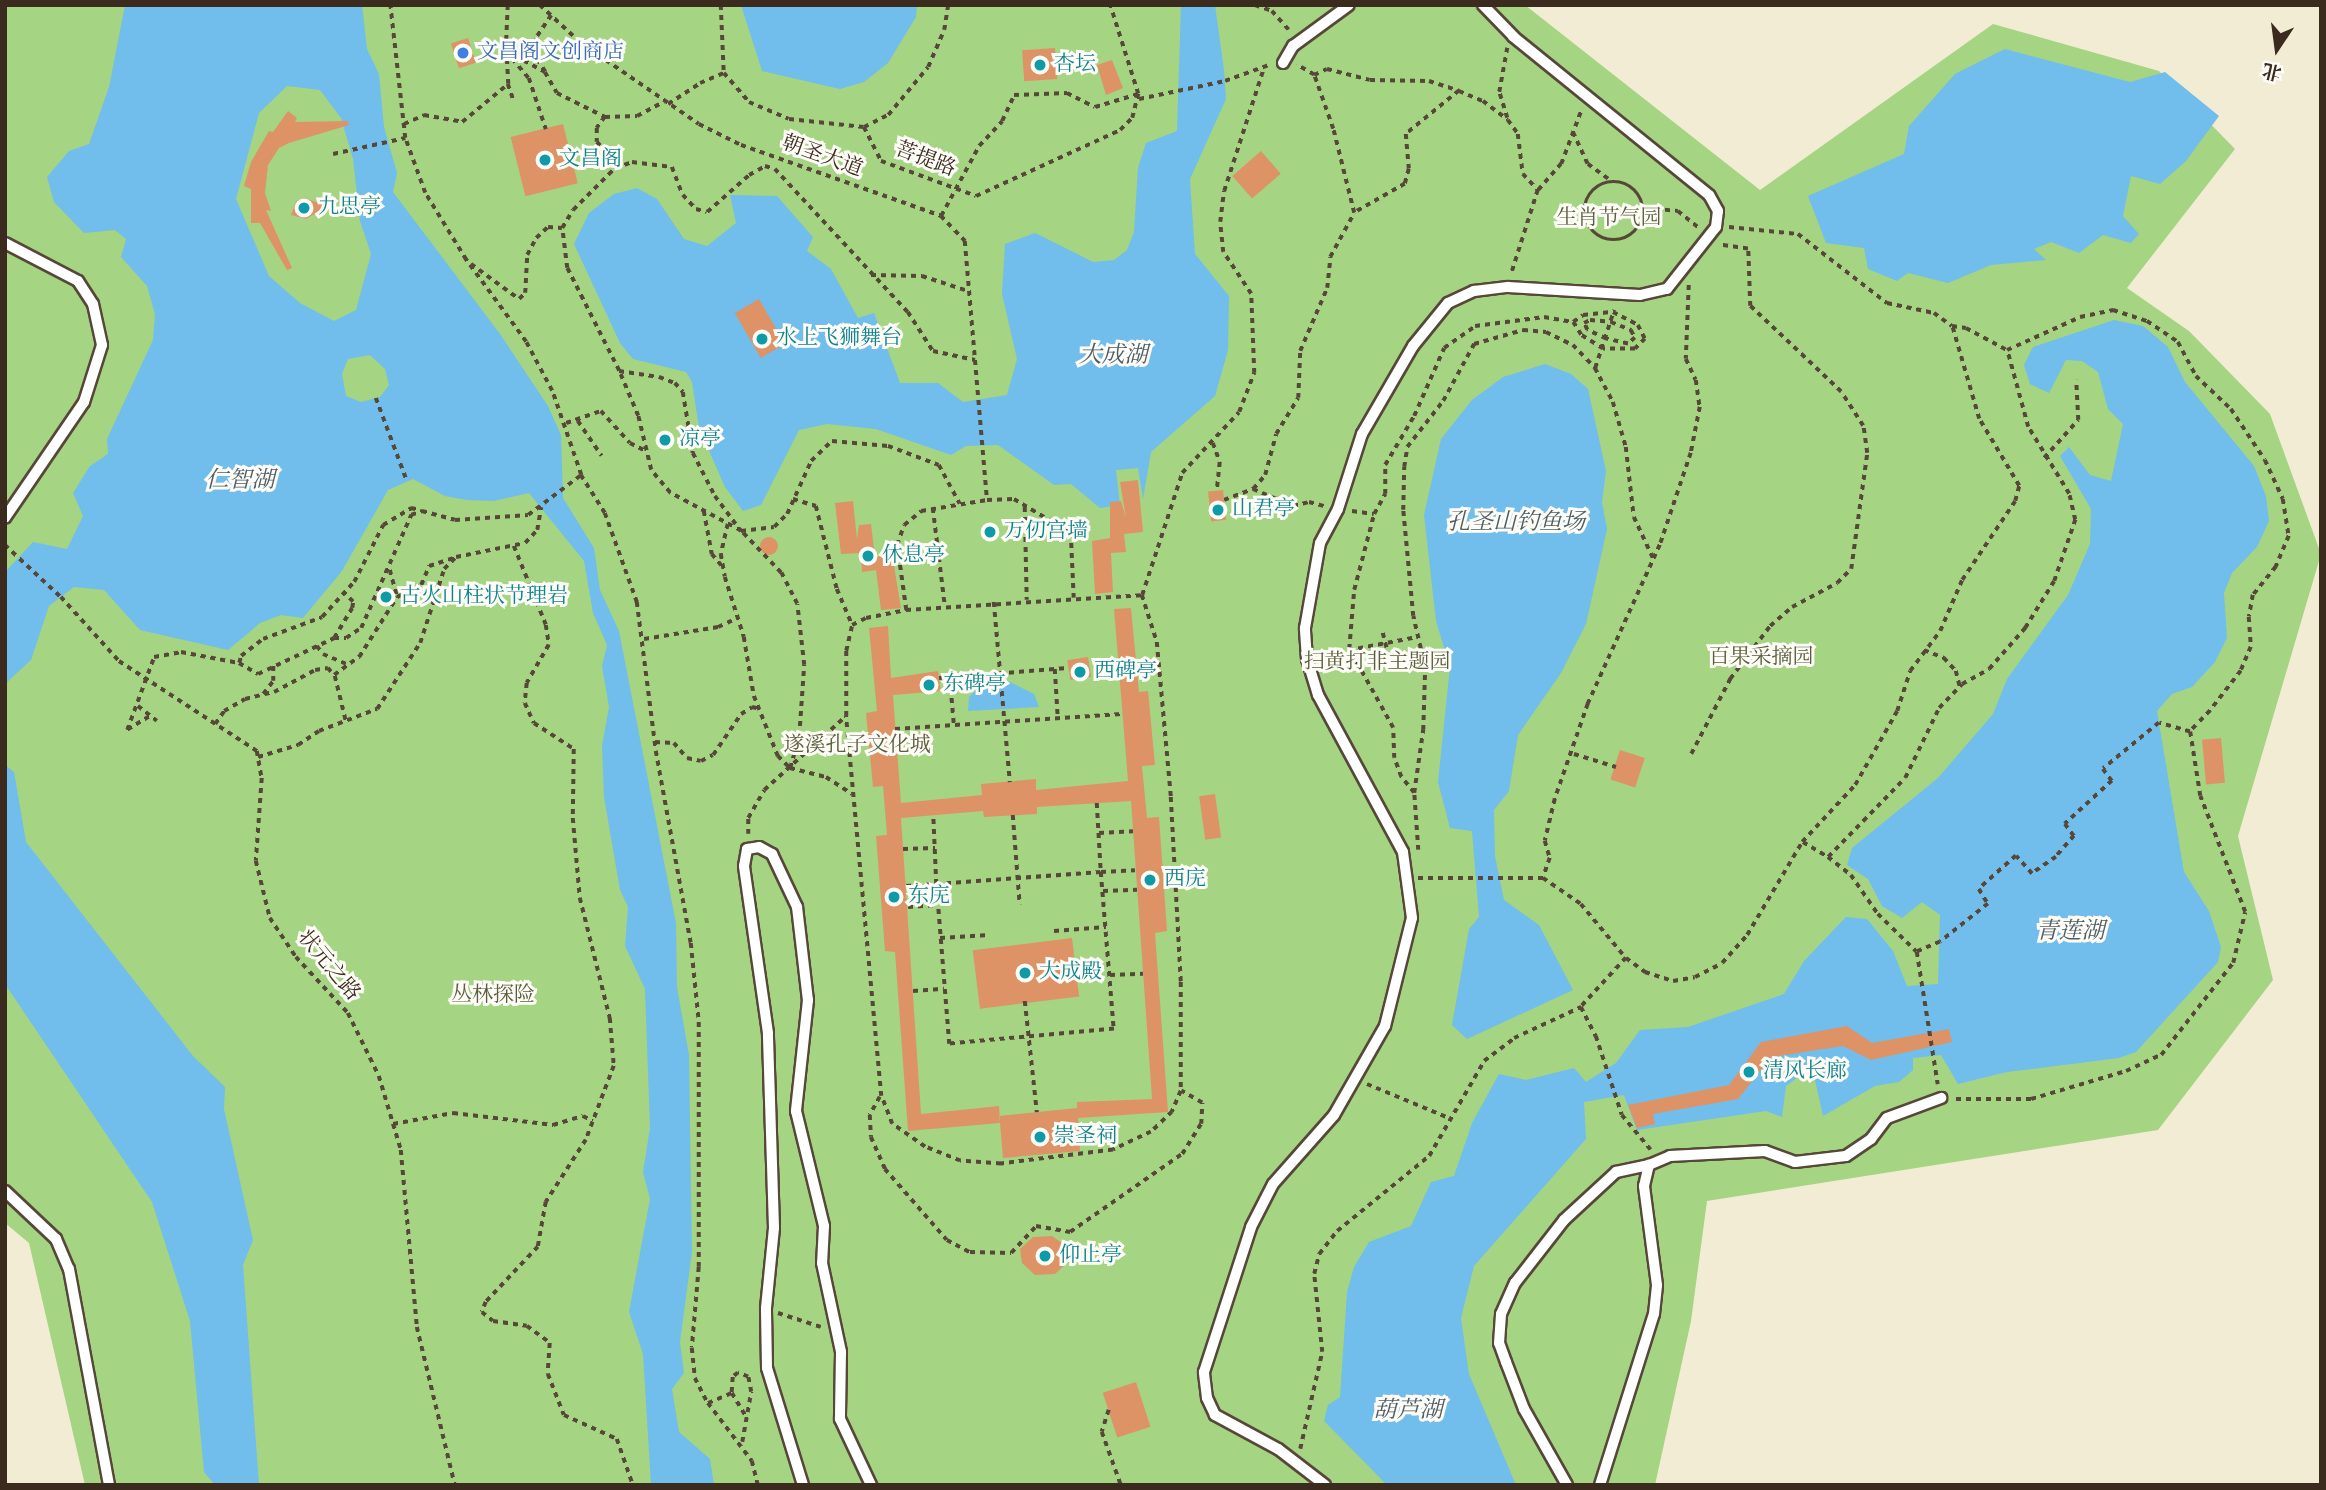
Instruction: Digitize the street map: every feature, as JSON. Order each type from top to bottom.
[{"type":"lane","points":[[1283,62],[1298,42],[1349,5]]},
{"type":"lane","points":[[1325,1485],[1297,1462],[1215,1415],[1206,1398],[1204,1371],[1251,1227],[1267,1195],[1334,1115],[1385,1026],[1407,951],[1412,918],[1410,879],[1403,852],[1318,695],[1307,659],[1311,581],[1320,543],[1338,509],[1362,434],[1430,320],[1448,303],[1474,291],[1508,287],[1640,295],[1667,289],[1707,243],[1716,227],[1718,211],[1709,195],[1513,36],[1483,5]]},
{"type":"lane","points":[[5,243],[78,281],[93,304],[102,345],[83,401],[5,518]]},
{"type":"lane","points":[[803,1485],[767,1368],[766,1308],[774,1228],[768,1033],[744,866],[747,849],[759,847],[772,854],[797,907],[808,1000],[796,1111],[824,1226],[822,1264],[833,1331],[841,1352],[839,1419],[871,1485]]},
{"type":"lane","points":[[1567,1485],[1524,1409],[1499,1343],[1501,1314],[1515,1283],[1564,1220],[1616,1172],[1663,1159],[1765,1151],[1796,1162],[1846,1156],[1871,1139],[1887,1118],[1941,1098]]},
{"type":"lane","points":[[1600,1485],[1654,1314],[1657,1285],[1644,1186],[1649,1165]]},
{"type":"lane","points":[[5,1191],[56,1238],[69,1269],[109,1485]]},
{"type":"path","points":[[390,5],[405,138],[425,193],[466,260],[526,342],[565,423],[582,475],[605,513],[622,556],[643,639],[655,742],[685,902],[699,1022],[699,1267],[692,1348],[695,1378],[708,1403],[742,1444],[758,1485]]},
{"type":"path","points":[[508,5],[508,84],[514,101]]},
{"type":"path","name":"朝圣大道","points":[[540,5],[581,43],[666,103],[741,145],[941,216],[965,241],[987,500]]},
{"type":"path","points":[[721,5],[724,73],[749,102],[789,119],[864,127],[888,115],[928,67],[944,30],[948,5]]},
{"type":"path","points":[[1110,5],[1139,99],[1224,81],[1283,62],[1303,66],[1314,75],[1334,129],[1353,213]]},
{"type":"path","points":[[1255,5],[1272,11],[1298,42]]},
{"type":"path","points":[[551,15],[537,36],[533,53],[557,93],[605,117],[637,116],[724,73]]},
{"type":"path","points":[[1513,36],[1502,60],[1499,92],[1508,120],[1518,134],[1523,174],[1538,190]]},
{"type":"path","points":[[506,51],[545,72]]},
{"type":"path","points":[[506,51],[529,78],[546,129]]},
{"type":"path","points":[[793,499],[816,506],[837,589],[852,625],[846,651],[846,716],[852,794],[881,1096],[892,1124],[925,1147],[960,1161],[1001,1164],[1113,1150],[1151,1132],[1172,1112],[1181,1091],[1181,982],[1171,797],[1157,642],[1142,595],[1182,473],[1213,443],[1239,412],[1254,373],[1251,294],[1223,252],[1220,222],[1224,191],[1264,66]]},
{"type":"path","points":[[1314,75],[1326,69],[1370,80],[1429,81],[1483,102],[1508,120]]},
{"type":"path","points":[[404,124],[424,115],[463,122],[508,84]]},
{"type":"path","points":[[1224,500],[1253,489],[1265,475],[1276,434],[1298,398],[1300,351],[1328,288],[1330,257],[1353,213],[1405,184],[1409,169],[1406,134],[1459,91]]},
{"type":"path","points":[[941,216],[947,201],[959,190],[979,146],[1002,121],[1014,95],[1067,93],[1095,107],[1138,93]]},
{"type":"path","points":[[1508,287],[1538,190],[1561,164],[1573,131],[1590,98]]},
{"type":"path","name":"菩提路","points":[[864,127],[881,161],[976,196],[1121,130],[1132,118],[1139,99]]},
{"type":"path","points":[[605,117],[597,128],[597,142],[619,166]]},
{"type":"path","points":[[1573,131],[1588,164],[1611,181],[1640,195],[1645,208],[1641,227],[1628,238],[1598,234],[1585,223],[1584,209],[1590,194],[1600,183],[1611,181]]},
{"type":"path","points":[[333,154],[405,138]]},
{"type":"path","points":[[960,504],[939,465],[888,446],[852,440],[832,441],[811,461],[787,514],[774,527],[741,531],[670,493],[651,470],[619,371],[567,268],[562,229],[573,210],[619,166],[632,162],[672,167],[683,195],[696,209],[707,212],[749,175],[765,166],[775,169],[800,191],[871,275],[908,312],[933,351],[975,360]]},
{"type":"path","points":[[1645,208],[1678,211],[1696,222],[1707,243],[1748,249],[1750,306],[1841,392],[1863,426],[1867,453],[1851,569],[1837,583],[1792,607],[1770,626],[1730,679],[1691,754]]},
{"type":"path","points":[[466,260],[519,299],[525,293],[527,255],[536,238],[548,227],[562,229]]},
{"type":"path","points":[[1716,227],[1798,234],[1886,303],[1934,313],[1952,326],[1966,328],[2007,350]]},
{"type":"path","points":[[1543,878],[1550,859],[1545,841],[1555,800],[1574,754],[1588,704],[1682,489],[1700,407],[1696,380],[1686,359],[1684,335],[1691,307],[1684,270]]},
{"type":"path","points":[[871,275],[922,276],[969,291]]},
{"type":"path","points":[[1595,368],[1618,293]]},
{"type":"path","points":[[1802,842],[1851,875],[1878,914],[1917,952],[1927,1033],[1941,1098],[1985,1102],[2031,1099],[2126,1071],[2161,1055],[2233,963],[2245,912],[2200,796],[2190,732],[2241,671],[2251,647],[2253,595],[2276,567],[2289,536],[2283,499],[2265,460],[2231,409],[2196,376],[2178,342],[2147,320],[2113,310],[2080,317],[2007,350]]},
{"type":"path","points":[[1414,793],[1401,777],[1394,758],[1393,728],[1349,649],[1354,590],[1374,514],[1385,495],[1385,465],[1414,416],[1444,348],[1475,326],[1502,319],[1544,317],[1573,323],[1581,335],[1603,349],[1635,349],[1645,339],[1638,325],[1613,312],[1583,315],[1573,323]]},
{"type":"path","points":[[1611,322],[1631,330],[1635,338],[1628,344],[1606,339],[1587,330],[1584,323],[1611,322]]},
{"type":"path","points":[[1410,879],[1517,875],[1543,878],[1581,904],[1626,958],[1645,972],[1673,981],[1695,977],[1722,963],[1747,935],[1802,842],[1855,785],[1897,711],[1899,694],[1924,650],[1945,622],[1962,580],[2015,501],[2019,486],[1979,419],[1952,326]]},
{"type":"path","points":[[1417,854],[1420,841],[1414,793],[1423,730],[1425,668],[1418,637],[1403,510],[1408,447],[1419,428],[1443,401],[1475,344],[1522,330],[1546,332],[1573,345],[1595,368],[1613,402],[1626,447],[1634,517],[1653,558]]},
{"type":"path","points":[[1828,858],[1905,778],[1939,708],[1960,687],[1989,669],[2025,628],[2054,581],[2069,544],[2076,520],[2069,494],[2043,458],[2014,386],[2007,350]]},
{"type":"path","points":[[619,371],[659,377],[675,383],[683,392],[693,453],[715,496],[741,531],[781,573],[797,604],[804,666],[799,736],[790,768]]},
{"type":"path","points":[[2043,458],[2078,420],[2076,380]]},
{"type":"path","points":[[376,398],[407,481]]},
{"type":"path","points":[[565,423],[578,421],[601,411],[631,443],[646,451]]},
{"type":"path","points":[[578,421],[602,456]]},
{"type":"path","points":[[1213,443],[1220,462],[1217,491]]},
{"type":"path","points":[[239,663],[241,656],[263,639],[308,625],[344,594],[375,548],[383,525],[411,508],[455,520],[528,515],[541,507],[549,496],[574,484],[582,475]]},
{"type":"path","points":[[1253,489],[1293,506],[1309,502],[1374,514]]},
{"type":"path","points":[[905,610],[897,545],[904,525],[921,510],[987,500],[1014,499],[1071,533],[1074,598]]},
{"type":"path","points":[[334,675],[359,657],[397,597],[421,584],[429,566],[456,557],[525,542],[537,530],[541,507]]},
{"type":"path","points":[[1025,507],[1027,600]]},
{"type":"path","points":[[933,508],[945,606]]},
{"type":"path","points":[[149,717],[127,730],[148,681],[147,668],[154,657],[169,653],[239,663],[258,674],[361,628],[390,570],[404,522],[422,511]]},
{"type":"path","points":[[704,511],[709,545],[723,567]]},
{"type":"path","points":[[728,524],[722,539],[723,567],[761,709],[778,756],[790,768],[826,777],[852,794]]},
{"type":"path","points":[[5,545],[61,597],[119,661],[214,724],[258,757],[298,744],[377,709],[420,643],[438,579],[456,557]]},
{"type":"path","points":[[514,546],[546,625],[549,645],[527,683],[525,703],[534,723],[575,749],[573,818],[580,898],[595,948],[614,1047],[614,1066],[575,1161],[546,1202],[538,1247],[485,1303],[482,1312],[493,1321],[527,1326],[550,1343],[548,1374],[564,1415],[617,1439],[634,1485]]},
{"type":"path","points":[[390,570],[397,597]]},
{"type":"path","points":[[334,638],[352,608],[350,597],[344,594]]},
{"type":"path","points":[[852,625],[866,618],[905,610],[994,602],[1142,595]]},
{"type":"path","points":[[994,602],[1010,782]]},
{"type":"path","points":[[643,639],[718,627],[737,618]]},
{"type":"path","points":[[1383,633],[1388,653]]},
{"type":"path","points":[[1307,659],[1418,637]]},
{"type":"path","points":[[317,646],[324,654],[346,664]]},
{"type":"path","points":[[1924,650],[1944,658],[1955,671],[1960,687]]},
{"type":"path","points":[[263,694],[273,681],[273,666]]},
{"type":"path","points":[[214,724],[224,711],[315,670],[328,668],[334,675],[346,721]]},
{"type":"path","points":[[939,678],[1068,668]]},
{"type":"path","points":[[1055,669],[1058,718]]},
{"type":"path","points":[[950,678],[954,725]]},
{"type":"path","points":[[138,706],[157,721]]},
{"type":"path","points":[[655,742],[674,743],[687,758],[701,761],[713,755],[741,715],[752,707],[761,709]]},
{"type":"path","points":[[895,729],[1122,714]]},
{"type":"path","points":[[747,849],[748,818],[764,790],[846,716]]},
{"type":"path","points":[[1917,952],[1940,942],[1988,904],[1979,889],[2016,856],[2032,874],[2056,857],[2074,836],[2065,824],[2112,781],[2103,769],[2159,723],[2190,732]]},
{"type":"path","points":[[1574,754],[1616,767]]},
{"type":"path","name":"状元之路","points":[[258,757],[262,778],[256,861],[270,918],[296,957],[348,1013],[379,1076],[401,1150],[417,1327],[456,1485]]},
{"type":"path","points":[[933,816],[949,1044],[1114,1029],[1097,803]]},
{"type":"path","points":[[1013,815],[1020,905]]},
{"type":"path","points":[[1099,833],[1133,831]]},
{"type":"path","points":[[903,849],[935,848]]},
{"type":"path","points":[[906,886],[1135,870]]},
{"type":"path","points":[[1103,891],[1137,890]]},
{"type":"path","points":[[908,907],[938,905]]},
{"type":"path","points":[[1054,931],[1106,927]]},
{"type":"path","points":[[940,937],[989,935]]},
{"type":"path","points":[[1297,1462],[1322,1352],[1314,1274],[1319,1254],[1337,1231],[1429,1156],[1484,1061],[1514,1038],[1580,1007],[1626,958]]},
{"type":"path","points":[[1110,975],[1143,974]]},
{"type":"path","points":[[913,991],[944,989]]},
{"type":"path","points":[[1025,1001],[1037,1112]]},
{"type":"path","points":[[1580,1007],[1608,1068],[1615,1096],[1641,1142],[1663,1159]]},
{"type":"path","points":[[1357,1079],[1383,1094],[1449,1118]]},
{"type":"path","points":[[881,1096],[870,1115],[871,1137],[885,1169],[947,1240],[970,1252],[1011,1253],[1036,1226],[1070,1232],[1182,1154],[1201,1124],[1202,1103],[1181,1091]]},
{"type":"path","points":[[393,1124],[453,1113],[553,1125],[583,1116],[593,1121]]},
{"type":"path","points":[[766,1308],[833,1331]]},
{"type":"path","points":[[742,1444],[751,1392],[748,1377],[738,1373],[733,1377],[732,1393],[745,1415]]},
{"type":"path","points":[[708,1403],[732,1393]]},
{"type":"path","points":[[1109,1410],[1102,1432],[1121,1485]]},
{"type":"green space","name":"遂溪孔子文化城","points":[[5,5],[1525,5],[1760,190],[1993,24],[2159,71],[2235,149],[2127,288],[2189,331],[2270,414],[2321,554],[2238,836],[2273,980],[2158,1130],[1707,1201],[1691,1321],[1655,1485],[85,1485],[29,1243],[5,1223]]},
{"type":"water","name":"仁智湖","points":[[125,5],[362,5],[367,49],[379,74],[384,127],[397,173],[393,192],[500,334],[548,406],[561,435],[563,498],[594,548],[600,590],[619,631],[676,923],[677,987],[689,1055],[692,1252],[680,1342],[684,1373],[672,1389],[679,1432],[710,1459],[714,1485],[651,1485],[643,1354],[629,1312],[650,1199],[643,1172],[650,1128],[645,989],[625,946],[628,907],[620,890],[604,797],[602,746],[609,707],[602,666],[607,645],[593,613],[584,561],[529,493],[494,501],[467,500],[445,496],[413,479],[388,490],[342,571],[303,618],[281,615],[260,623],[228,650],[140,630],[104,590],[74,587],[49,606],[31,660],[5,684],[5,572],[33,542],[67,549],[83,516],[73,493],[90,466],[108,454],[107,439],[153,340],[155,314],[147,286],[121,257],[126,239],[115,230],[84,233],[54,202],[47,177],[69,151],[89,144],[109,87]],"holes":[[[287,86],[320,90],[341,118],[353,159],[360,221],[371,254],[356,310],[334,321],[300,303],[269,276],[236,199],[259,113]],[[370,355],[385,369],[389,385],[380,397],[361,402],[346,396],[342,374],[348,359]]]},
{"type":"water","points":[[741,5],[917,5],[916,17],[888,63],[864,82],[840,89],[762,71]]},
{"type":"water","name":"大成湖","points":[[1181,5],[1215,5],[1224,70],[1226,99],[1190,179],[1195,254],[1229,296],[1228,350],[1215,396],[1151,452],[1143,499],[1138,468],[1116,470],[1120,505],[1100,508],[1071,484],[1054,485],[998,445],[966,446],[951,455],[876,429],[827,424],[799,430],[761,505],[743,511],[725,487],[699,428],[692,382],[686,372],[633,359],[620,343],[574,244],[589,213],[614,194],[637,188],[657,199],[684,239],[707,246],[736,223],[730,195],[777,196],[813,237],[807,251],[831,269],[858,318],[874,313],[900,383],[938,383],[963,402],[1007,395],[1017,359],[1002,294],[1005,244],[1035,233],[1093,262],[1114,260],[1127,250],[1134,232],[1138,168],[1146,143],[1177,131]]},
{"type":"water","points":[[2005,49],[2130,82],[2165,72],[2219,116],[2186,161],[2160,184],[2131,176],[2123,216],[2139,234],[2131,243],[2103,235],[2079,253],[2051,242],[2034,249],[2046,260],[1991,265],[1948,283],[1908,273],[1897,281],[1868,269],[1864,248],[1826,243],[1808,196],[1904,154],[1909,126],[1955,74]]},
{"type":"water","name":"青莲湖","points":[[2114,320],[2143,326],[2168,347],[2185,382],[2254,466],[2266,496],[2269,521],[2257,547],[2232,573],[2224,593],[2227,638],[2215,662],[2192,687],[2172,694],[2157,711],[2184,872],[2209,911],[2221,947],[2218,962],[2136,1052],[2119,1058],[2007,1072],[1958,1084],[1941,1055],[1913,1058],[1913,1070],[1899,1082],[1875,1086],[1823,1116],[1815,1080],[1797,1078],[1786,1086],[1782,1117],[1766,1111],[1637,1130],[1624,1095],[1584,1102],[1586,1139],[1474,1266],[1461,1318],[1469,1374],[1516,1485],[1387,1485],[1324,1421],[1328,1405],[1340,1397],[1347,1292],[1354,1267],[1369,1242],[1411,1226],[1431,1182],[1454,1176],[1472,1123],[1499,1074],[1526,1080],[1574,1068],[1586,1082],[1616,1063],[1640,1030],[1688,1027],[1784,994],[1804,961],[1846,917],[1867,919],[1893,951],[1907,986],[1938,984],[1940,915],[1922,902],[1902,918],[1882,906],[1868,879],[1847,865],[1852,848],[1938,778],[1993,714],[2007,679],[2068,595],[2090,544],[2091,509],[2060,456],[2069,447],[2090,475],[2111,481],[2123,424],[2108,409],[2098,372],[2082,361],[2066,360],[2049,393],[2030,384],[2024,365],[2033,347]]},
{"type":"water","name":"孔圣山钓鱼场","points":[[1545,364],[1571,374],[1588,389],[1606,471],[1602,502],[1607,529],[1586,624],[1561,673],[1518,735],[1509,791],[1494,810],[1495,856],[1504,900],[1539,925],[1573,990],[1467,1039],[1452,1025],[1469,929],[1479,917],[1472,831],[1450,828],[1438,782],[1450,667],[1436,621],[1424,515],[1441,439],[1472,400],[1503,377]]},
{"type":"water","points":[[1008,681],[1034,694],[1039,707],[968,711],[969,697],[980,686]]},
{"type":"water","points":[[5,765],[14,772],[26,842],[193,1056],[225,1087],[224,1109],[253,1240],[243,1265],[259,1485],[215,1485],[204,1472],[190,1321],[152,1202],[5,984]]},
{"type":"building","name":"文昌阁文创商店","points":[[468,38],[476,63],[459,68],[451,44]]},
{"type":"building","name":"杏坛","points":[[1055,48],[1057,79],[1024,81],[1022,50]]},
{"type":"building","points":[[1112,60],[1123,88],[1106,95],[1097,65]]},
{"type":"building","points":[[288,111],[297,118],[295,122],[348,121],[349,125],[289,143],[279,148],[268,165],[265,193],[271,211],[266,210],[292,268],[287,270],[260,223],[251,223],[251,189],[244,186],[251,162],[269,131],[273,132]]},
{"type":"building","name":"文昌阁","points":[[563,124],[578,183],[525,196],[511,137]]},
{"type":"building","points":[[1261,151],[1281,174],[1252,199],[1232,176]]},
{"type":"building","points":[[304,198],[328,206],[306,219],[291,215],[296,201]]},
{"type":"building","name":"水上飞狮舞台","points":[[759,299],[785,344],[761,358],[735,313]]},
{"type":"building","points":[[1138,480],[1143,532],[1124,534],[1126,552],[1111,553],[1113,592],[1095,594],[1092,541],[1110,538],[1110,502],[1121,501],[1126,518],[1120,482]]},
{"type":"building","name":"山君亭","points":[[1223,490],[1226,520],[1211,521],[1208,492]]},
{"type":"building","points":[[853,501],[857,539],[859,525],[871,524],[875,557],[892,554],[901,608],[881,610],[876,570],[862,572],[861,553],[841,554],[835,503]]},
{"type":"building","points":[[765,537],[773,537],[778,546],[776,553],[765,555],[760,550],[760,542]]},
{"type":"building","points":[[1131,608],[1139,692],[1148,691],[1155,765],[1142,766],[1147,818],[1159,817],[1167,931],[1155,933],[1168,1112],[1078,1118],[1080,1151],[1003,1158],[1000,1123],[908,1131],[895,952],[885,951],[876,836],[887,835],[883,786],[873,787],[866,713],[877,711],[869,628],[888,626],[891,678],[938,671],[941,691],[893,695],[901,803],[982,795],[981,784],[1036,779],[1036,790],[1128,781],[1114,609]],"holes":[[[1131,801],[1152,1099],[1077,1102],[1077,1108],[1000,1116],[999,1106],[921,1114],[901,818],[983,811],[984,817],[1037,814],[1037,807]]]},
{"type":"building","name":"西碑亭","points":[[1088,657],[1091,677],[1070,680],[1067,660]]},
{"type":"building","points":[[2221,738],[2225,783],[2206,784],[2202,740]]},
{"type":"building","points":[[1620,750],[1645,758],[1635,788],[1610,779]]},
{"type":"building","points":[[1215,794],[1221,838],[1205,840],[1199,796]]},
{"type":"building","name":"大成殿","points":[[1072,938],[1079,997],[980,1009],[973,950]]},
{"type":"building","name":"清风长廊","points":[[1847,1026],[1872,1043],[1949,1029],[1952,1042],[1871,1060],[1843,1046],[1771,1057],[1738,1099],[1653,1114],[1655,1124],[1637,1128],[1628,1105],[1729,1085],[1761,1042]]},
{"type":"building","name":"仰止亭","points":[[1052,1236],[1069,1248],[1068,1262],[1055,1274],[1035,1275],[1022,1263],[1020,1249],[1033,1237]]},
{"type":"building","points":[[1136,1382],[1151,1427],[1117,1438],[1103,1393]]},
{"type":"place","name":"文昌阁文创商店","points":[[463,53]]},
{"type":"place","name":"杏坛","points":[[1040,65]]},
{"type":"place","name":"文昌阁","points":[[545,160]]},
{"type":"place","name":"九思亭","points":[[304,208]]},
{"type":"place","name":"水上飞狮舞台","points":[[762,339]]},
{"type":"place","name":"凉亭","points":[[665,440]]},
{"type":"place","name":"山君亭","points":[[1218,510]]},
{"type":"place","name":"万仞宫墙","points":[[990,532]]},
{"type":"place","name":"休息亭","points":[[868,556]]},
{"type":"place","name":"古火山柱状节理岩","points":[[386,597]]},
{"type":"place","name":"西碑亭","points":[[1080,672]]},
{"type":"place","name":"东碑亭","points":[[929,685]]},
{"type":"place","name":"西庑","points":[[1150,880]]},
{"type":"place","name":"东庑","points":[[894,897]]},
{"type":"place","name":"大成殿","points":[[1025,973]]},
{"type":"place","name":"清风长廊","points":[[1749,1072]]},
{"type":"place","name":"崇圣祠","points":[[1040,1137]]},
{"type":"place","name":"仰止亭","points":[[1045,1256]]},
{"type":"park label","name":"生肖节气园","points":[[1609,219]]},
{"type":"park label","name":"百果采摘园","points":[[1761,658]]},
{"type":"park label","name":"扫黄打非主题园","points":[[1377,663]]},
{"type":"park label","name":"丛林探险","points":[[493,996]]},
{"type":"water label","name":"葫芦湖","points":[[1408,1411]]}]
